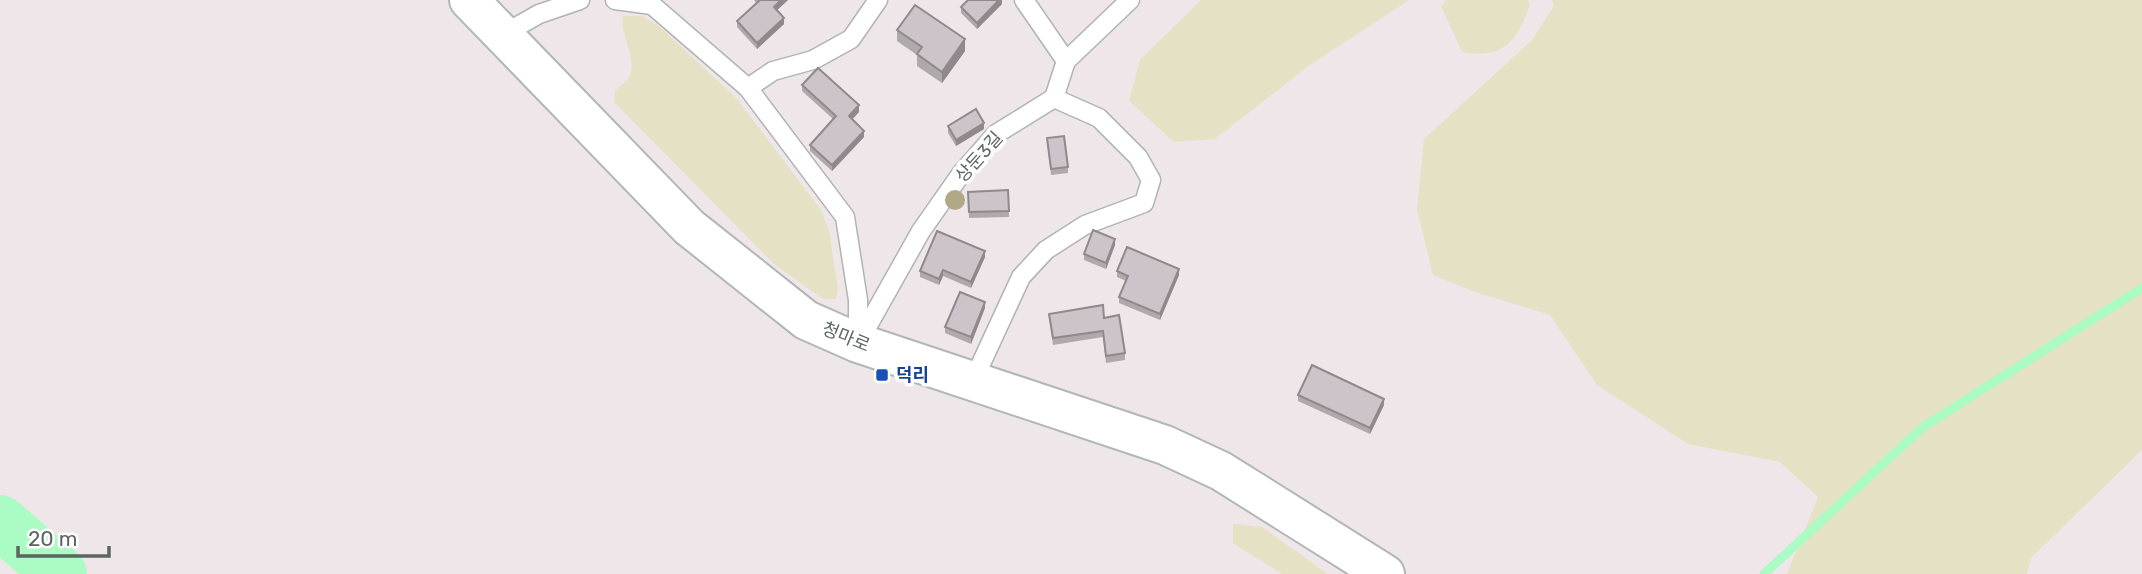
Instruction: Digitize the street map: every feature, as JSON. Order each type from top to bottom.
[{"type":"street","name":"청마로","points":[[469,0],[689,227],[806,320],[858,343],[1165,445],[1221,471],[1385,574]]},
{"type":"lane","points":[[502,35],[539,14],[580,0]]},
{"type":"lane","points":[[615,0],[652,5],[748,88],[845,216],[858,300],[858,343]]},
{"type":"lane","points":[[748,88],[773,71],[813,60],[851,39],[878,0]]},
{"type":"lane","points":[[1024,0],[1066,61]]},
{"type":"lane","points":[[973,381],[1021,277],[1046,250],[1085,225],[1144,203],[1151,180],[1138,157],[1099,118],[1054,97],[1066,61],[1129,0]]},
{"type":"lane","name":"상둔3길","points":[[858,343],[921,231],[961,174],[996,134],[1054,97]]},
{"type":"shaded area","points":[[1201,0],[1409,0],[1307,67],[1215,139],[1174,142],[1129,101],[1140,60]]},
{"type":"shaded area","points":[[1447,0],[1528,0],[1530,4],[1520,28],[1507,45],[1488,53],[1476,54],[1462,52],[1441,6]]},
{"type":"shaded area","points":[[1552,0],[2142,0],[2142,450],[2031,558],[2027,574],[1787,574],[1818,497],[1780,462],[1688,444],[1597,385],[1550,315],[1475,292],[1433,275],[1417,210],[1424,139],[1532,40],[1554,6]]},
{"type":"shaded area","points":[[623,16],[642,16],[660,27],[737,99],[821,210],[829,230],[838,289],[836,299],[823,299],[774,264],[614,102],[615,91],[628,79],[632,65]]},
{"type":"shaded area","points":[[1233,524],[1262,527],[1328,574],[1282,574],[1233,543]]},
{"type":"building","points":[[760,0],[781,0],[774,7],[784,18],[757,43],[737,21]]},
{"type":"building","points":[[968,0],[999,0],[977,23],[961,7]]},
{"type":"building","points":[[915,5],[965,39],[942,72],[917,54],[922,47],[897,30]]},
{"type":"building","points":[[818,68],[859,105],[849,116],[864,131],[832,165],[810,145],[836,116],[802,85]]},
{"type":"building","points":[[976,109],[984,123],[956,140],[948,126]]},
{"type":"building","points":[[1064,136],[1068,167],[1051,169],[1047,138]]},
{"type":"building","points":[[1008,190],[1009,211],[969,212],[968,192]]},
{"type":"building","points":[[1093,230],[1115,239],[1106,263],[1084,254]]},
{"type":"building","points":[[937,231],[985,251],[971,282],[943,270],[939,279],[920,271]]},
{"type":"building","points":[[1127,247],[1179,269],[1160,314],[1119,297],[1128,276],[1117,271]]},
{"type":"building","points":[[960,292],[985,302],[971,337],[945,327]]},
{"type":"building","points":[[1103,305],[1104,318],[1119,315],[1125,353],[1106,356],[1103,331],[1053,338],[1049,314]]},
{"type":"building","points":[[1312,365],[1384,399],[1370,428],[1298,395]]},
{"type":"waterway","points":[[1764,574],[1923,427],[2142,288]]},
{"type":"waterway","points":[[0,522],[60,574]]},
{"type":"place","name":"덕리","points":[[882,375]]}]
